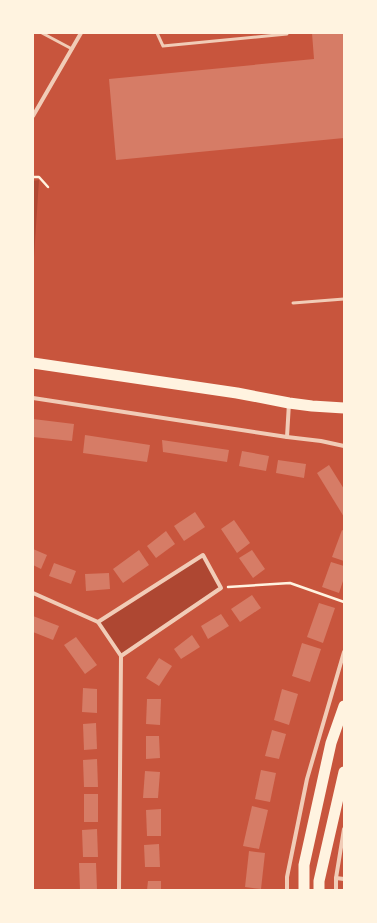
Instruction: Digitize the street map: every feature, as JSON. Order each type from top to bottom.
[{"type":"highway","points":[[33,363],[237,393],[289,403],[344,408]]},
{"type":"highway","points":[[312,406],[344,402]]},
{"type":"highway","points":[[304,890],[304,865],[331,743],[344,706]]},
{"type":"highway","points":[[319,890],[319,881],[344,772]]},
{"type":"street","points":[[33,116],[81,33]]},
{"type":"street","points":[[33,398],[321,441],[344,446]]},
{"type":"street","points":[[287,437],[289,403]]},
{"type":"street","points":[[98,622],[203,555],[221,588],[121,656]]},
{"type":"street","points":[[33,594],[98,622],[121,656],[119,890]]},
{"type":"street","points":[[287,890],[287,877],[307,779],[344,652]]},
{"type":"street","points":[[336,890],[336,878],[344,829]]},
{"type":"street","points":[[336,878],[344,879]]},
{"type":"lane","points":[[42,33],[72,49]]},
{"type":"lane","points":[[158,33],[163,46],[287,34]]},
{"type":"lane","points":[[293,303],[344,299]]},
{"type":"path","points":[[33,177],[39,177],[48,187]]},
{"type":"path","points":[[221,588],[290,583],[344,602]]},
{"type":"shaded area","points":[[39,180],[33,272],[33,181]]},
{"type":"shaded area","points":[[203,555],[221,588],[121,656],[98,622]]},
{"type":"building","points":[[312,33],[344,33],[344,138],[116,160],[109,79],[314,59]]},
{"type":"building","points":[[33,419],[74,424],[72,441],[33,437]]},
{"type":"building","points":[[85,435],[150,445],[147,462],[83,453]]},
{"type":"building","points":[[162,440],[229,450],[227,462],[163,452]]},
{"type":"building","points":[[242,451],[269,456],[266,471],[239,466]]},
{"type":"building","points":[[278,460],[306,464],[304,478],[276,473]]},
{"type":"building","points":[[329,465],[344,489],[344,517],[317,473]]},
{"type":"building","points":[[195,512],[205,527],[184,541],[174,526]]},
{"type":"building","points":[[234,520],[250,543],[237,553],[221,529]]},
{"type":"building","points":[[342,530],[344,531],[344,561],[332,557]]},
{"type":"building","points":[[166,531],[175,544],[156,558],[147,546]]},
{"type":"building","points":[[33,549],[47,555],[41,569],[33,565]]},
{"type":"building","points":[[139,550],[149,565],[123,583],[113,569]]},
{"type":"building","points":[[252,550],[265,569],[253,578],[239,558]]},
{"type":"building","points":[[331,562],[344,566],[344,578],[339,593],[322,587]]},
{"type":"building","points":[[54,563],[76,571],[71,584],[49,576]]},
{"type":"building","points":[[109,573],[110,589],[86,591],[85,574]]},
{"type":"building","points":[[252,595],[261,608],[240,622],[231,609]]},
{"type":"building","points":[[319,603],[335,608],[323,643],[307,637]]},
{"type":"building","points":[[221,614],[229,626],[208,639],[201,626]]},
{"type":"building","points":[[33,616],[59,626],[53,640],[33,632]]},
{"type":"building","points":[[192,635],[200,647],[181,659],[174,649]]},
{"type":"building","points":[[76,637],[97,665],[85,674],[64,645]]},
{"type":"building","points":[[302,643],[321,649],[310,682],[292,676]]},
{"type":"building","points":[[159,658],[172,666],[159,686],[146,678]]},
{"type":"building","points":[[83,688],[97,689],[97,713],[82,712]]},
{"type":"building","points":[[282,689],[298,694],[289,725],[274,720]]},
{"type":"building","points":[[147,699],[161,699],[160,725],[146,724]]},
{"type":"building","points":[[96,723],[97,749],[84,750],[83,724]]},
{"type":"building","points":[[272,730],[286,734],[279,759],[265,756]]},
{"type":"building","points":[[146,736],[159,736],[160,758],[146,759]]},
{"type":"building","points":[[97,759],[98,787],[84,787],[83,760]]},
{"type":"building","points":[[261,770],[276,773],[270,802],[255,799]]},
{"type":"building","points":[[145,771],[160,772],[158,798],[143,798]]},
{"type":"building","points":[[84,794],[98,794],[98,822],[84,822]]},
{"type":"building","points":[[252,806],[268,810],[259,849],[243,846]]},
{"type":"building","points":[[161,809],[161,836],[147,836],[146,810]]},
{"type":"building","points":[[97,829],[98,857],[83,857],[82,830]]},
{"type":"building","points":[[159,844],[160,867],[145,867],[144,845]]},
{"type":"building","points":[[249,851],[265,853],[261,889],[245,887]]},
{"type":"building","points":[[79,863],[96,863],[97,890],[80,890]]},
{"type":"building","points":[[148,881],[161,881],[161,890],[147,890]]}]
